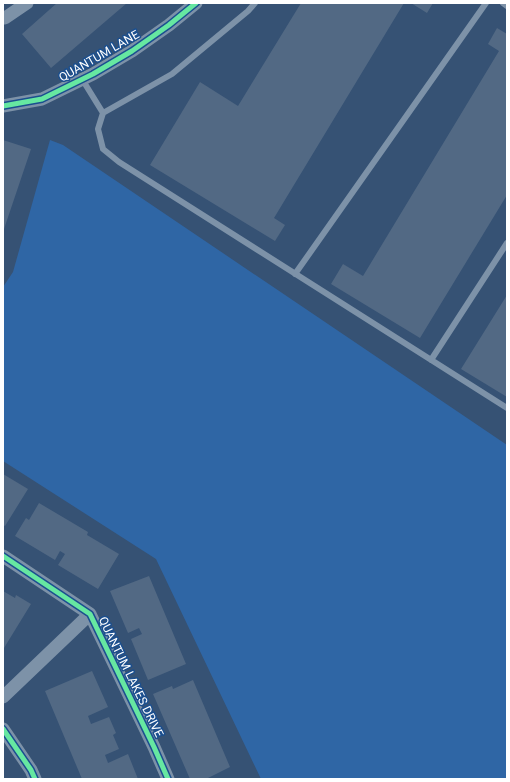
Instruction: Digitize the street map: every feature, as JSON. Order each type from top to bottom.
[{"type":"street","points":[[4,20],[12,3]]},
{"type":"street","points":[[4,20],[27,3]]},
{"type":"street","name":"QUANTUM LANE","points":[[3,106],[42,99],[82,79],[132,51],[169,25],[196,3]]},
{"type":"street","name":"QUANTUM LAKES DRIVE","points":[[3,556],[90,614],[168,779]]},
{"type":"street","name":"QUANTUM LAKES DRIVE","points":[[3,697],[90,614]]},
{"type":"street","points":[[3,729],[31,770],[35,779]]},
{"type":"lane","points":[[255,3],[248,11],[172,74],[103,113],[98,129],[103,149],[118,162],[507,408]]},
{"type":"lane","points":[[295,274],[486,3]]},
{"type":"lane","points":[[503,3],[507,6]]},
{"type":"lane","points":[[82,79],[103,113]]},
{"type":"lane","points":[[431,360],[507,243]]},
{"type":"shaded area","points":[[50,140],[63,145],[507,445],[507,779],[261,779],[156,559],[3,461],[3,287],[13,272]]},
{"type":"building","points":[[57,3],[127,3],[51,68],[22,34]]},
{"type":"building","points":[[301,3],[404,3],[274,218],[285,225],[275,241],[150,165],[200,82],[238,106]]},
{"type":"building","points":[[411,3],[433,3],[427,13]]},
{"type":"building","points":[[497,28],[507,34],[507,195],[420,338],[331,284],[343,264],[363,276],[499,51],[488,44]]},
{"type":"building","points":[[3,140],[31,149],[3,232]]},
{"type":"building","points":[[507,295],[507,397],[461,369]]},
{"type":"building","points":[[3,474],[28,489],[5,526],[3,525]]},
{"type":"building","points":[[39,503],[88,532],[87,535],[119,554],[98,589],[58,565],[65,554],[60,551],[55,560],[15,536],[26,518],[29,520]]},
{"type":"building","points":[[149,576],[186,664],[148,680],[131,639],[142,634],[139,628],[128,633],[110,591]]},
{"type":"building","points":[[3,591],[15,598],[16,595],[31,604],[4,648],[3,647]]},
{"type":"building","points":[[92,671],[108,707],[88,716],[91,724],[109,717],[116,733],[113,735],[119,749],[105,755],[108,763],[128,754],[138,779],[82,779],[45,691]]},
{"type":"building","points":[[193,680],[230,767],[206,779],[190,779],[153,694],[172,686],[173,689]]},
{"type":"cycle path","points":[[3,106],[42,99],[93,74],[132,51],[169,25],[196,3]]},
{"type":"cycle path","points":[[3,556],[90,614],[168,779]]},
{"type":"cycle path","points":[[3,729],[31,770],[35,779]]}]
